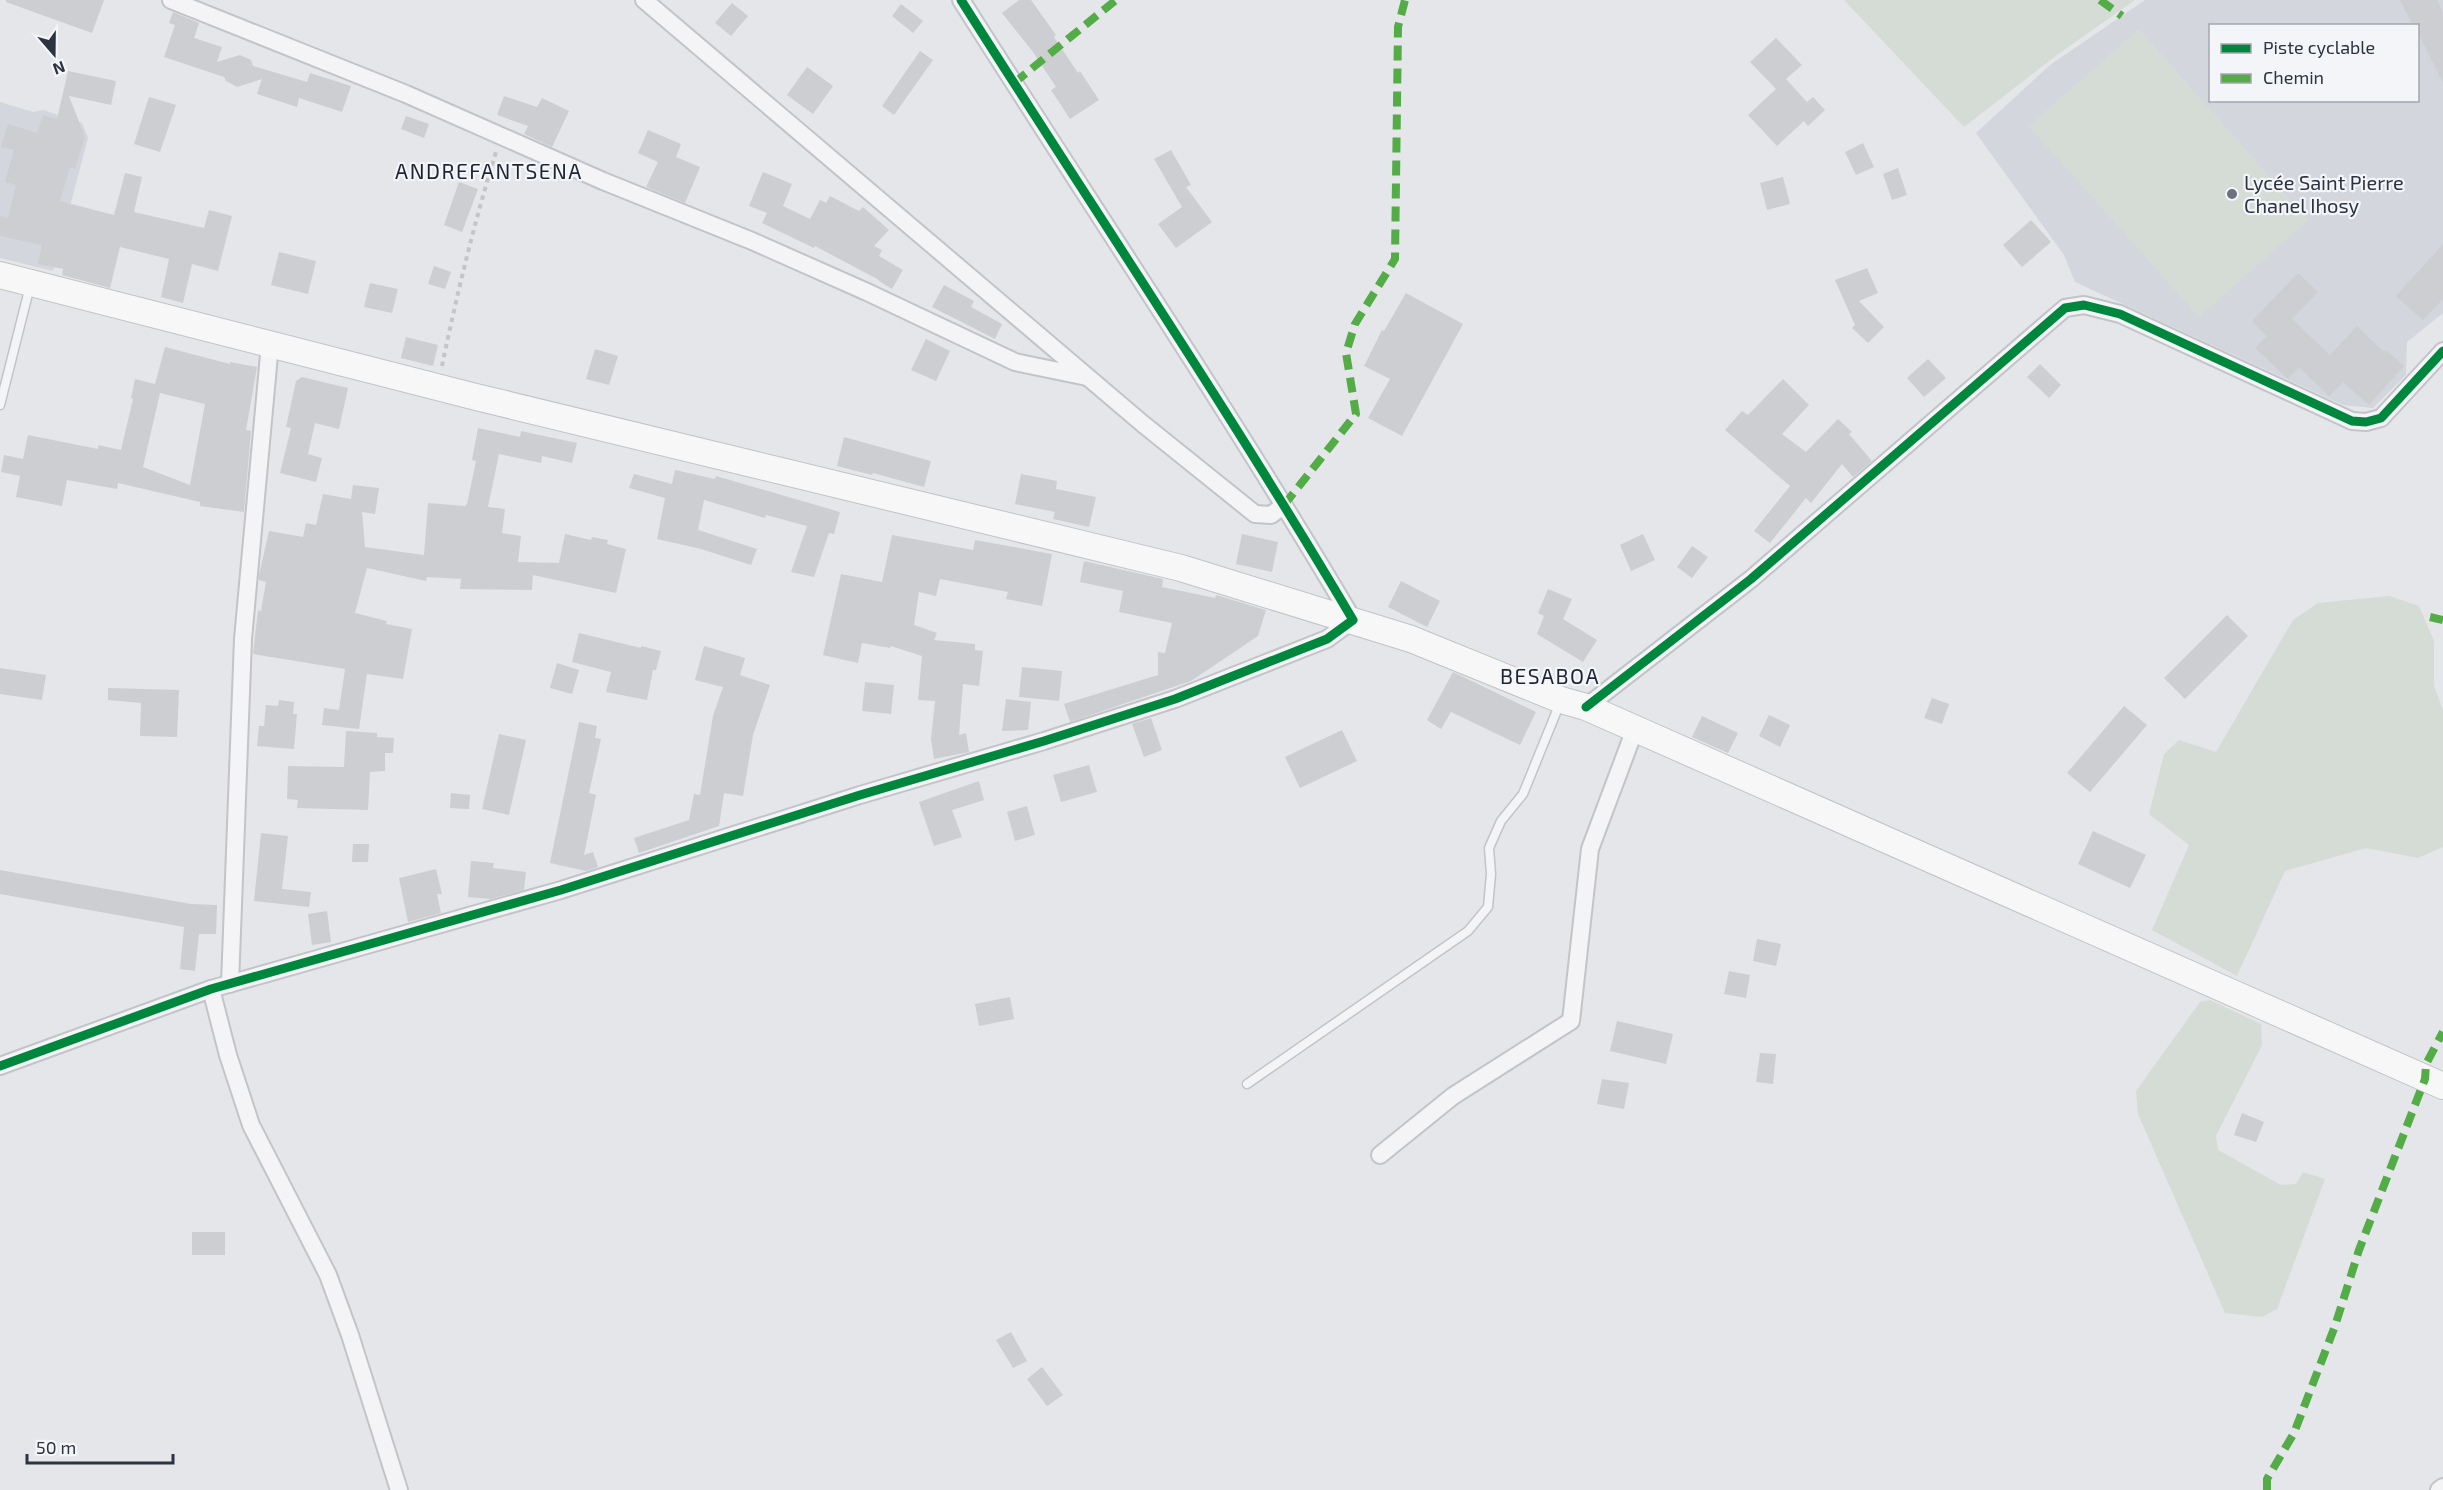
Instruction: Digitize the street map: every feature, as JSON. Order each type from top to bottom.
[{"type":"main road","points":[[0,275],[438,388],[1181,568],[1411,639],[1561,700],[1586,707],[2443,1086]]},
{"type":"street","points":[[171,0],[406,94],[500,137],[752,241],[1015,362],[1087,377]]},
{"type":"street","points":[[644,0],[1087,377],[1255,514],[1271,515],[1284,505]]},
{"type":"street","points":[[0,1066],[211,989],[561,890],[860,795],[1044,741],[1175,699],[1327,639],[1353,620],[1251,450],[961,0]]},
{"type":"street","points":[[1586,707],[1751,579],[2065,308],[2084,305],[2120,314],[2352,421],[2366,422],[2381,418],[2443,351]]},
{"type":"street","points":[[230,984],[243,639],[270,344]]},
{"type":"street","points":[[1380,1155],[1453,1096],[1571,1021],[1590,849],[1635,729]]},
{"type":"street","points":[[211,989],[228,1055],[251,1125],[328,1275],[350,1335],[399,1490]]},
{"type":"street","points":[[2439,1490],[2443,1487]]},
{"type":"lane","points":[[0,405],[31,283]]},
{"type":"lane","points":[[1247,1084],[1468,931],[1488,907],[1491,874],[1489,848],[1501,821],[1523,794],[1561,700]]},
{"type":"path","points":[[438,388],[464,266],[500,137]]},
{"type":"shaded area","points":[[1844,0],[2135,0],[2057,55],[1964,127]]},
{"type":"shaded area","name":"Lycée Saint Pierre Chanel Ihosy","points":[[2145,0],[2443,0],[2443,313],[2407,342],[2406,375],[2373,408],[2343,405],[2075,282],[2064,255],[1976,133],[2050,65]]},
{"type":"shaded area","points":[[2139,29],[2308,220],[2199,317],[2029,126]]},
{"type":"shaded area","points":[[0,102],[33,112],[43,110],[82,123],[88,138],[53,271],[0,258]]},
{"type":"shaded area","points":[[2389,596],[2419,606],[2434,641],[2434,686],[2443,710],[2443,847],[2418,858],[2366,848],[2285,871],[2237,976],[2152,930],[2189,845],[2149,814],[2164,754],[2179,740],[2216,752],[2293,620],[2318,603]]},
{"type":"shaded area","points":[[2210,1000],[2261,1024],[2262,1045],[2216,1136],[2218,1150],[2281,1185],[2296,1184],[2303,1172],[2325,1179],[2277,1309],[2262,1317],[2225,1313],[2138,1114],[2136,1091],[2200,1002]]},
{"type":"building","points":[[6,0],[104,0],[92,33],[6,2]]},
{"type":"building","points":[[1019,0],[1031,0],[1056,35],[1054,37],[1078,73],[1080,71],[1099,100],[1070,119],[1051,90],[1056,87],[1033,52],[1002,13]]},
{"type":"building","points":[[2400,0],[2437,0],[2443,13],[2443,83],[2419,35],[2419,24],[2412,24]]},
{"type":"building","points":[[732,3],[748,16],[731,36],[715,23]]},
{"type":"building","points":[[901,4],[923,21],[913,33],[892,16]]},
{"type":"building","points":[[173,12],[199,23],[194,38],[222,47],[217,62],[240,55],[251,60],[253,66],[307,82],[310,73],[351,86],[342,112],[299,98],[297,107],[257,94],[262,79],[237,87],[226,81],[224,77],[164,57],[175,25],[169,23]]},
{"type":"building","points":[[1776,38],[1802,65],[1786,79],[1807,102],[1813,97],[1825,110],[1808,126],[1804,121],[1777,146],[1748,115],[1776,89],[1750,62]]},
{"type":"building","points":[[920,51],[933,60],[894,115],[882,106]]},
{"type":"building","points":[[807,67],[833,86],[813,114],[787,95]]},
{"type":"building","points":[[68,71],[116,81],[111,105],[69,96],[85,137],[75,169],[70,167],[60,201],[114,215],[125,173],[142,177],[134,212],[204,228],[209,210],[232,216],[218,271],[192,264],[183,303],[161,297],[169,259],[120,247],[110,288],[62,275],[63,269],[38,264],[42,245],[0,236],[0,216],[8,218],[16,185],[5,182],[14,150],[1,147],[8,124],[37,133],[43,115],[57,119]]},
{"type":"building","points":[[504,96],[537,107],[542,98],[569,111],[552,147],[524,134],[528,126],[497,115]]},
{"type":"building","points":[[149,97],[176,105],[160,152],[134,144]]},
{"type":"building","points":[[406,116],[429,124],[424,138],[401,129]]},
{"type":"building","points":[[648,130],[681,144],[676,157],[700,167],[685,203],[646,187],[658,162],[638,153]]},
{"type":"building","points":[[1863,143],[1874,167],[1856,175],[1845,152]]},
{"type":"building","points":[[1171,150],[1191,185],[1186,187],[1212,222],[1176,248],[1158,224],[1182,207],[1154,159]]},
{"type":"building","points":[[1898,168],[1907,195],[1892,200],[1883,174]]},
{"type":"building","points":[[763,172],[792,184],[783,206],[810,219],[820,200],[826,203],[830,196],[859,211],[863,207],[889,230],[874,246],[882,250],[879,256],[903,270],[892,289],[815,246],[814,248],[762,223],[767,213],[749,206]]},
{"type":"building","points":[[1783,177],[1790,204],[1767,210],[1760,183]]},
{"type":"building","points":[[459,182],[478,189],[462,232],[444,225]]},
{"type":"building","points":[[2031,220],[2051,242],[2022,267],[2003,245]]},
{"type":"building","points":[[2443,244],[2443,299],[2423,320],[2396,296]]},
{"type":"building","points":[[279,252],[316,261],[308,294],[271,285]]},
{"type":"building","points":[[434,266],[451,272],[445,289],[428,284]]},
{"type":"building","points":[[1867,268],[1878,293],[1859,301],[1884,327],[1868,343],[1852,328],[1855,325],[1835,280]]},
{"type":"building","points":[[2298,273],[2318,292],[2292,319],[2330,355],[2357,326],[2384,352],[2386,350],[2404,366],[2369,405],[2343,382],[2329,396],[2299,367],[2288,379],[2255,348],[2267,336],[2252,321]]},
{"type":"building","points":[[370,283],[398,289],[392,313],[364,307]]},
{"type":"building","points":[[944,285],[974,301],[971,307],[1002,324],[995,339],[932,307]]},
{"type":"building","points":[[1406,293],[1463,324],[1402,436],[1368,418],[1390,379],[1364,366],[1382,330],[1384,331]]},
{"type":"building","points":[[406,337],[438,345],[433,366],[401,358]]},
{"type":"building","points":[[926,339],[950,351],[936,381],[911,370]]},
{"type":"building","points":[[165,347],[230,364],[230,362],[257,367],[246,430],[251,431],[244,512],[200,506],[200,502],[118,483],[117,489],[67,480],[62,506],[16,497],[20,476],[1,472],[4,455],[23,459],[28,435],[98,449],[98,445],[121,450],[133,399],[131,398],[135,379],[155,384]],"holes":[[[160,393],[205,404],[190,485],[143,467]]]},
{"type":"building","points":[[595,349],[618,356],[609,385],[586,379]]},
{"type":"building","points":[[1928,359],[1946,378],[1924,397],[1907,378]]},
{"type":"building","points":[[2040,364],[2061,385],[2049,398],[2027,377]]},
{"type":"building","points":[[302,377],[348,388],[339,429],[315,423],[308,454],[322,458],[316,482],[280,473],[291,428],[286,427],[296,381]]},
{"type":"building","points":[[1783,379],[1809,405],[1782,434],[1806,452],[1838,419],[1852,432],[1849,434],[1872,461],[1853,477],[1842,464],[1811,503],[1806,498],[1770,543],[1754,531],[1790,486],[1725,430],[1742,411],[1748,415]]},
{"type":"building","points":[[478,428],[520,437],[521,431],[577,443],[572,463],[542,456],[541,463],[499,454],[488,507],[505,509],[502,533],[521,536],[518,562],[559,563],[565,534],[591,540],[592,537],[608,540],[607,544],[626,549],[616,593],[533,575],[532,590],[460,589],[461,579],[427,577],[426,581],[367,568],[355,613],[387,621],[386,624],[412,629],[403,679],[367,674],[359,729],[322,725],[324,708],[339,710],[345,669],[253,654],[258,610],[261,611],[266,582],[259,580],[259,575],[269,531],[303,537],[306,523],[316,525],[323,494],[351,499],[353,485],[379,488],[375,514],[362,512],[365,547],[424,555],[428,503],[465,506],[467,504],[476,461],[472,460]]},
{"type":"building","points":[[844,437],[931,461],[924,487],[837,466]]},
{"type":"building","points":[[675,470],[715,479],[716,476],[840,512],[834,534],[829,533],[814,577],[791,572],[807,526],[766,515],[765,518],[704,500],[698,530],[757,549],[751,565],[701,549],[657,539],[665,498],[629,488],[634,474],[672,484]]},
{"type":"building","points":[[1021,474],[1057,481],[1056,489],[1096,497],[1089,527],[1053,519],[1055,512],[1015,504]]},
{"type":"building","points":[[1242,534],[1278,542],[1272,572],[1236,564]]},
{"type":"building","points":[[1643,534],[1655,560],[1631,571],[1620,545]]},
{"type":"building","points":[[892,535],[973,550],[975,540],[1052,554],[1042,606],[1006,599],[1008,592],[940,579],[936,596],[919,592],[914,625],[937,633],[934,640],[975,644],[975,650],[983,651],[979,686],[963,684],[959,735],[966,733],[969,752],[934,759],[931,739],[935,701],[918,700],[922,656],[891,646],[890,648],[862,643],[858,663],[823,655],[841,574],[882,582]]},
{"type":"building","points":[[1692,546],[1708,557],[1692,578],[1677,567]]},
{"type":"building","points":[[1084,561],[1163,579],[1162,587],[1215,598],[1216,595],[1266,610],[1258,636],[1191,681],[1070,722],[1064,704],[1158,675],[1158,652],[1165,653],[1172,623],[1119,612],[1123,591],[1080,582]]},
{"type":"building","points":[[1401,581],[1440,601],[1427,627],[1388,607]]},
{"type":"building","points":[[1548,589],[1572,599],[1563,619],[1597,640],[1583,662],[1537,634],[1544,616],[1538,613]]},
{"type":"building","points":[[2227,615],[2248,636],[2185,699],[2164,678]]},
{"type":"building","points":[[579,633],[661,651],[656,670],[653,670],[647,700],[606,692],[611,672],[572,662]]},
{"type":"building","points":[[704,646],[745,658],[740,675],[770,685],[753,735],[743,796],[724,793],[719,826],[639,853],[634,838],[689,820],[694,794],[700,795],[713,716],[723,687],[695,680]]},
{"type":"building","points":[[557,663],[579,670],[572,694],[550,688]]},
{"type":"building","points":[[1022,667],[1062,671],[1059,701],[1019,697]]},
{"type":"building","points":[[0,668],[46,675],[42,700],[0,694]]},
{"type":"building","points":[[1453,672],[1536,712],[1520,745],[1451,712],[1441,729],[1427,720]]},
{"type":"building","points":[[865,682],[894,685],[891,714],[862,711]]},
{"type":"building","points":[[108,688],[179,690],[177,737],[140,736],[141,703],[108,700]]},
{"type":"building","points":[[1932,698],[1949,704],[1942,724],[1924,718]]},
{"type":"building","points":[[1006,699],[1031,702],[1028,730],[1002,731]]},
{"type":"building","points":[[279,700],[294,702],[293,714],[297,714],[294,749],[257,746],[259,726],[264,726],[266,705],[278,706]]},
{"type":"building","points":[[2124,706],[2147,725],[2090,792],[2067,773]]},
{"type":"building","points":[[1769,715],[1790,725],[1780,747],[1759,736]]},
{"type":"building","points":[[1702,716],[1738,733],[1728,753],[1692,737]]},
{"type":"building","points":[[1151,718],[1162,750],[1144,757],[1132,724]]},
{"type":"building","points":[[579,722],[597,726],[595,738],[601,739],[589,793],[596,795],[584,855],[593,852],[598,867],[586,871],[550,863]]},
{"type":"building","points":[[1342,730],[1357,761],[1300,788],[1285,757]]},
{"type":"building","points":[[346,731],[377,733],[377,737],[394,738],[393,753],[385,753],[385,771],[370,772],[368,810],[297,808],[298,800],[287,799],[288,766],[344,767]]},
{"type":"building","points":[[499,734],[526,740],[509,815],[482,809]]},
{"type":"building","points":[[1089,765],[1097,792],[1061,802],[1053,775]]},
{"type":"building","points":[[979,781],[984,800],[952,810],[962,837],[934,846],[919,802]]},
{"type":"building","points":[[451,793],[470,795],[469,809],[450,808]]},
{"type":"building","points":[[1027,806],[1035,835],[1015,841],[1007,812]]},
{"type":"building","points":[[2093,831],[2146,855],[2130,888],[2078,864]]},
{"type":"building","points":[[261,833],[288,836],[282,889],[311,892],[309,907],[254,901]]},
{"type":"building","points":[[353,844],[369,844],[368,862],[352,862]]},
{"type":"building","points":[[471,861],[494,863],[493,868],[526,872],[524,890],[491,899],[468,897]]},
{"type":"building","points":[[436,869],[442,894],[437,894],[441,913],[408,922],[399,878]]},
{"type":"building","points":[[0,870],[191,904],[217,905],[216,934],[199,934],[195,971],[180,969],[184,927],[0,894]]},
{"type":"building","points":[[327,911],[331,942],[312,945],[308,914]]},
{"type":"building","points":[[1757,939],[1781,944],[1776,966],[1753,961]]},
{"type":"building","points":[[1729,971],[1750,975],[1746,998],[1724,994]]},
{"type":"building","points":[[1010,997],[1014,1019],[979,1026],[975,1004]]},
{"type":"building","points":[[1617,1021],[1673,1034],[1666,1064],[1610,1051]]},
{"type":"building","points":[[1760,1053],[1776,1054],[1773,1084],[1756,1082]]},
{"type":"building","points":[[1602,1079],[1629,1083],[1624,1109],[1597,1104]]},
{"type":"building","points":[[2242,1113],[2264,1122],[2256,1142],[2234,1135]]},
{"type":"building","points":[[192,1232],[225,1232],[225,1255],[192,1255]]},
{"type":"building","points":[[1011,1332],[1027,1361],[1013,1368],[996,1340]]},
{"type":"building","points":[[1042,1367],[1063,1395],[1047,1406],[1027,1379]]},
{"type":"marked path","points":[[1014,83],[1116,0]]},
{"type":"marked path","points":[[1284,505],[1356,414],[1346,353],[1355,324],[1395,259],[1398,27],[1405,0]]},
{"type":"marked path","points":[[2100,0],[2122,16]]},
{"type":"marked path","points":[[2430,617],[2443,620]]},
{"type":"marked path","points":[[2267,1490],[2267,1479],[2294,1433],[2335,1326],[2359,1250],[2425,1079],[2426,1064],[2443,1032]]},
{"type":"cycle path","points":[[0,1066],[211,989],[561,890],[860,795],[1044,741],[1175,699],[1327,639],[1353,620],[1209,386],[961,0]]},
{"type":"cycle path","points":[[1586,707],[1751,579],[2065,308],[2084,305],[2120,314],[2352,421],[2366,422],[2381,418],[2443,351]]},
{"type":"place","name":"Lycée Saint Pierre Chanel Ihosy","points":[[2232,194]]},
{"type":"district","name":"ANDREFANTSENA","points":[[489,170]]},
{"type":"district","name":"BESABOA","points":[[1550,675]]}]
